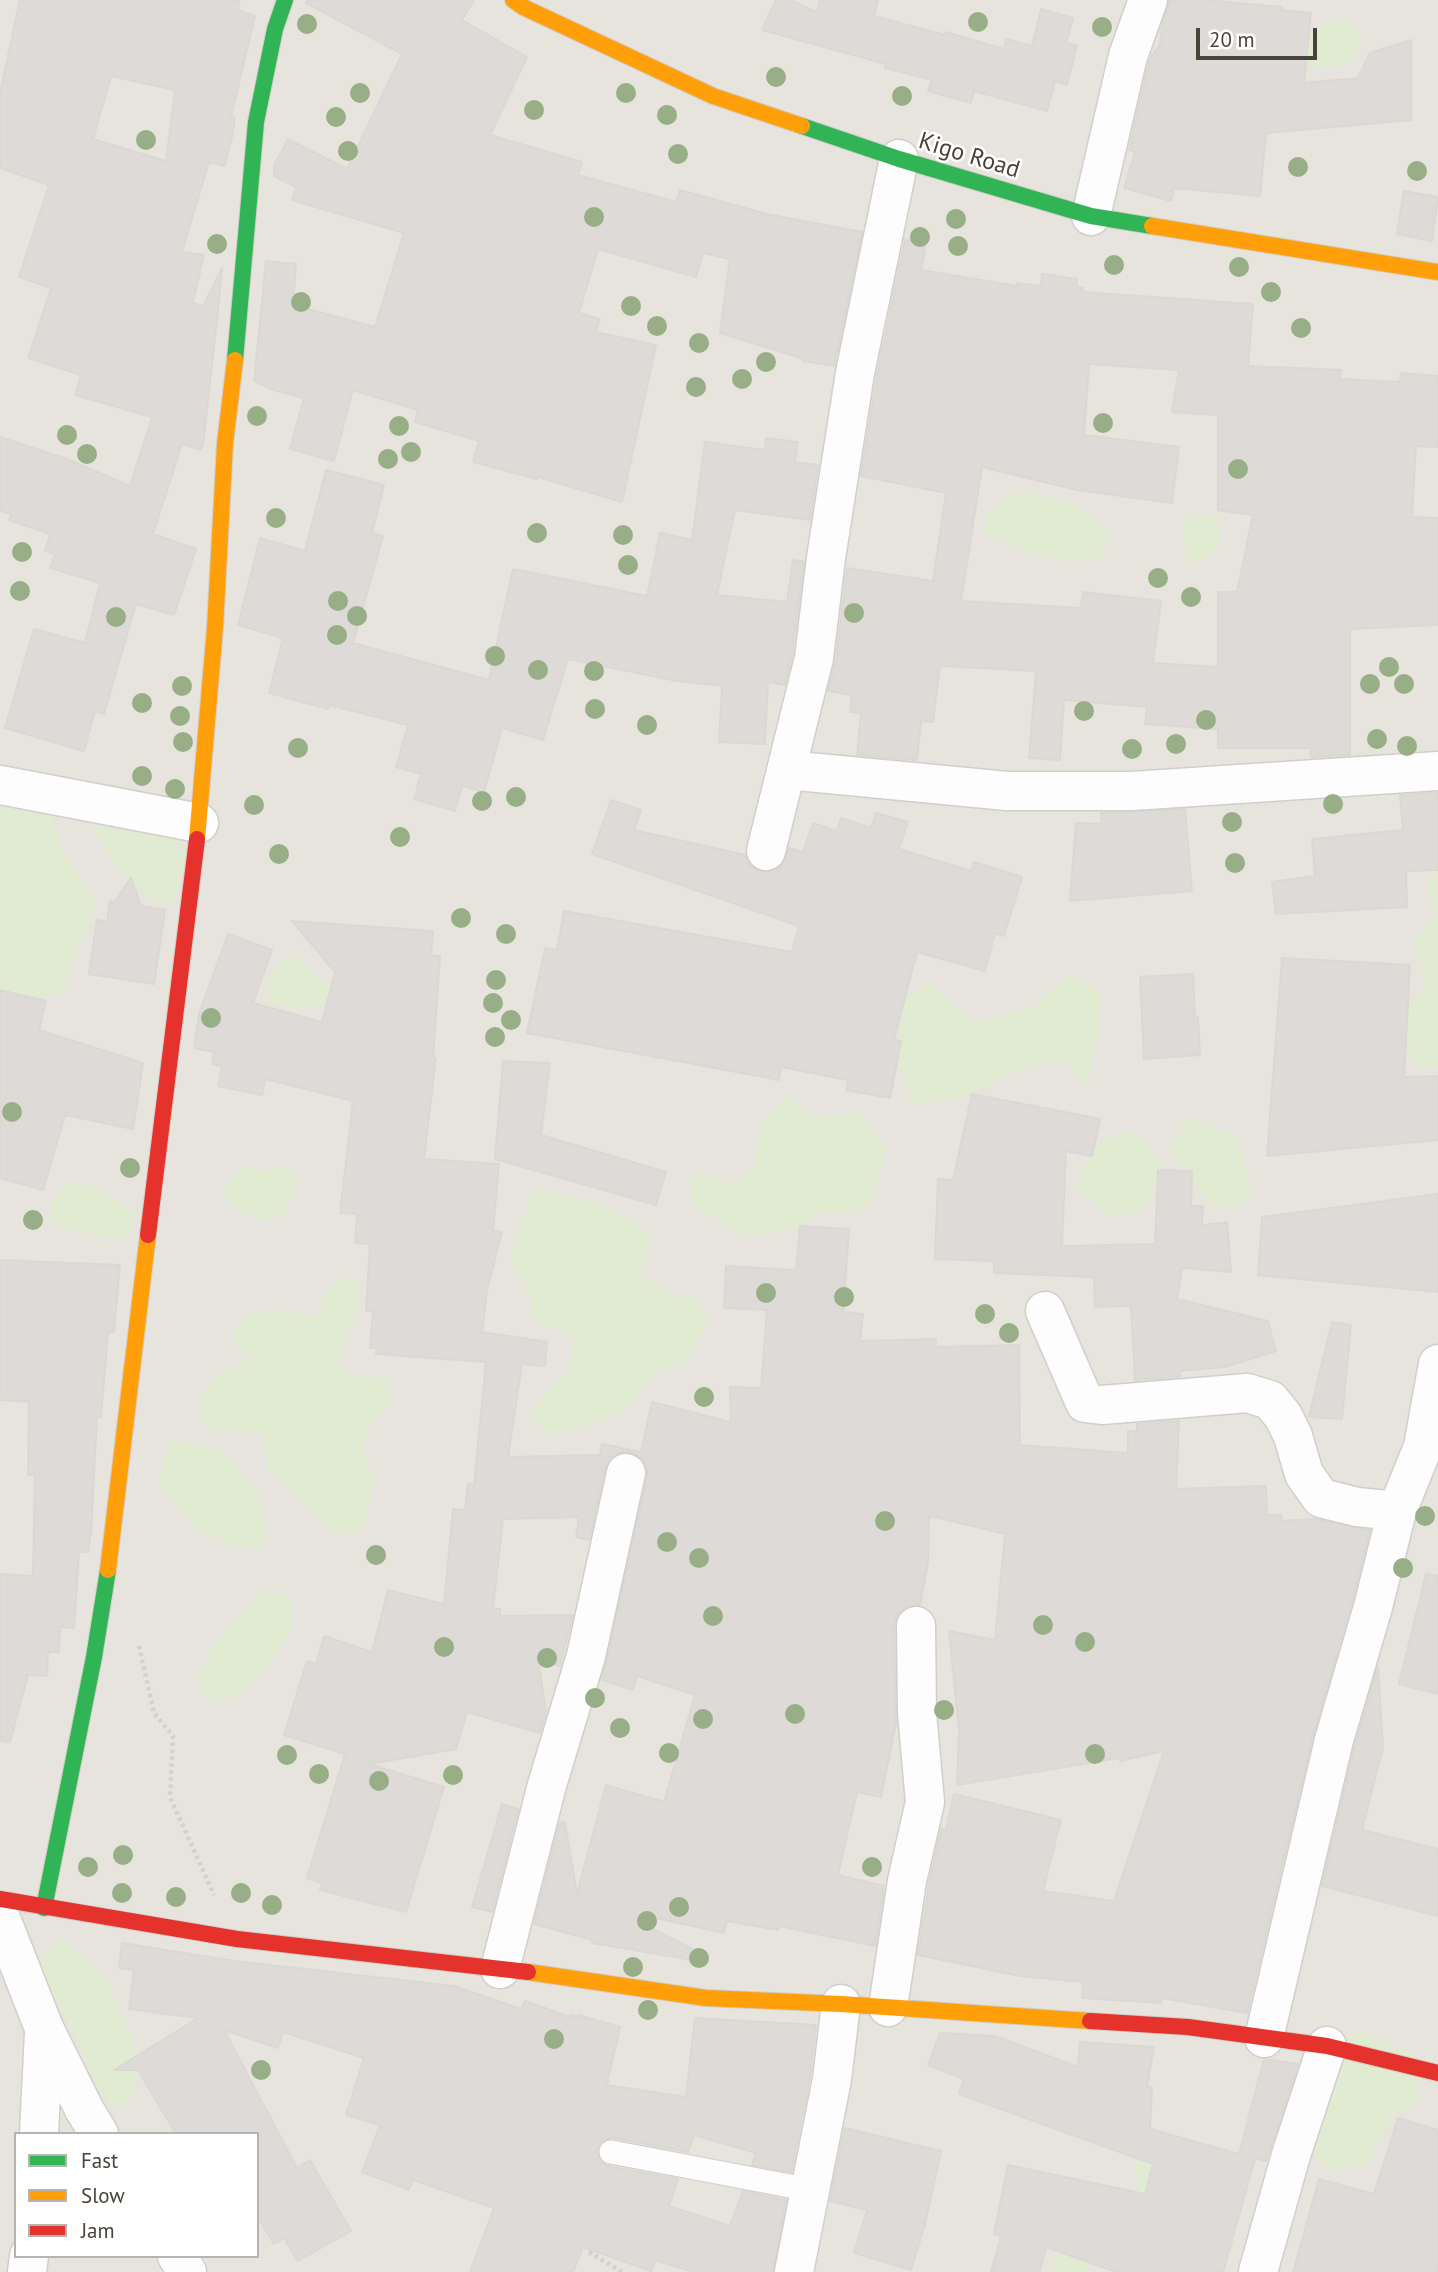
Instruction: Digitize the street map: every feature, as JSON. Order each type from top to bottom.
[{"type":"street","points":[[44,1908],[94,1657],[113,1536],[137,1319],[194,881],[215,628],[225,444],[256,122],[275,29],[285,0]]},
{"type":"street","name":"Kigo Road","points":[[513,0],[713,96],[899,159],[1091,216],[1438,272]]},
{"type":"street","points":[[1091,216],[1128,56],[1148,0]]},
{"type":"street","points":[[766,851],[814,658],[826,558],[855,373],[899,159]]},
{"type":"street","points":[[787,770],[1007,791],[1132,791],[1438,771]]},
{"type":"street","points":[[0,785],[199,823]]},
{"type":"street","points":[[1045,1311],[1085,1403],[1102,1405],[1247,1393],[1270,1400],[1283,1416],[1293,1436],[1304,1474],[1321,1498],[1357,1507],[1397,1511]]},
{"type":"street","points":[[1264,2038],[1334,1740],[1373,1607],[1397,1511],[1423,1447],[1438,1364]]},
{"type":"street","points":[[500,1969],[547,1785],[586,1656],[626,1473]]},
{"type":"street","points":[[888,2007],[907,1881],[925,1802],[917,1713],[916,1626]]},
{"type":"street","points":[[0,1899],[237,1939],[500,1969],[706,1998],[841,2004],[1188,2027],[1327,2046],[1438,2073]]},
{"type":"street","points":[[0,1916],[44,2028],[98,2132]]},
{"type":"street","points":[[794,2272],[832,2079],[841,2004]]},
{"type":"street","points":[[39,2132],[44,2028]]},
{"type":"street","points":[[1258,2272],[1291,2155],[1327,2046]]},
{"type":"lane","points":[[611,2152],[811,2190]]},
{"type":"path","points":[[137,1637],[155,1713],[173,1736],[170,1797],[216,1900],[237,1939]]},
{"type":"path","points":[[589,2252],[622,2272]]},
{"type":"shaded area","points":[[0,0],[1438,0],[1438,2272],[0,2272]]},
{"type":"green space","points":[[1346,20],[1362,33],[1355,60],[1334,68],[1302,67],[1303,40],[1326,23]]},
{"type":"green space","points":[[1021,490],[1077,506],[1111,537],[1100,558],[1068,562],[1024,551],[984,533],[987,513]]},
{"type":"green space","points":[[1187,513],[1219,519],[1219,548],[1199,564],[1189,560],[1182,538]]},
{"type":"green space","points":[[0,801],[51,812],[63,853],[89,888],[95,904],[94,916],[81,941],[63,993],[12,1002],[0,985]]},
{"type":"green space","points":[[104,816],[168,829],[186,853],[177,898],[170,902],[151,900],[122,871],[92,828]]},
{"type":"green space","points":[[1437,854],[1438,1067],[1416,1067],[1399,1022],[1427,981],[1414,943],[1437,915],[1427,891]]},
{"type":"green space","points":[[298,956],[313,975],[332,986],[338,1003],[302,1009],[270,1003],[268,978],[280,959]]},
{"type":"green space","points":[[1069,973],[1101,993],[1100,1029],[1086,1090],[1068,1062],[1031,1065],[965,1096],[914,1105],[897,1066],[903,1001],[929,983],[977,1022],[1034,1006]]},
{"type":"green space","points":[[788,1094],[807,1114],[830,1118],[860,1110],[886,1150],[870,1204],[849,1214],[823,1211],[800,1226],[781,1232],[745,1236],[696,1207],[689,1179],[705,1172],[734,1184],[756,1168],[760,1122]]},
{"type":"green space","points":[[1188,1118],[1235,1136],[1253,1191],[1230,1210],[1211,1203],[1186,1178],[1169,1148]]},
{"type":"green space","points":[[1134,1130],[1163,1166],[1159,1183],[1139,1213],[1109,1215],[1075,1186],[1090,1152],[1112,1136]]},
{"type":"green space","points":[[288,1166],[298,1186],[283,1215],[269,1221],[253,1218],[226,1200],[225,1185],[245,1167],[264,1171]]},
{"type":"green space","points":[[69,1182],[98,1187],[133,1211],[132,1230],[123,1239],[104,1237],[71,1230],[48,1220],[53,1201]]},
{"type":"green space","points":[[533,1190],[594,1201],[651,1233],[640,1276],[676,1297],[697,1296],[708,1323],[686,1362],[652,1373],[624,1413],[548,1435],[529,1414],[566,1373],[576,1340],[532,1317],[531,1297],[511,1258]]},
{"type":"green space","points":[[339,1277],[359,1280],[360,1305],[336,1366],[356,1376],[388,1378],[390,1405],[369,1429],[362,1450],[375,1477],[365,1525],[351,1535],[323,1523],[304,1500],[268,1471],[262,1433],[222,1432],[201,1422],[199,1398],[218,1373],[255,1357],[237,1349],[233,1332],[248,1314],[283,1310],[319,1318],[322,1300]]},
{"type":"green space","points":[[169,1439],[223,1451],[259,1494],[267,1522],[261,1547],[231,1546],[194,1526],[159,1483]]},
{"type":"green space","points":[[263,1591],[291,1597],[291,1632],[268,1666],[248,1689],[221,1703],[202,1694],[198,1678],[214,1646]]},
{"type":"green space","points":[[62,1939],[104,1974],[133,2039],[136,2094],[120,2107],[109,2104],[97,2089],[76,2039],[35,1965]]},
{"type":"green space","points":[[1357,2031],[1416,2054],[1418,2102],[1391,2117],[1367,2164],[1329,2170],[1306,2146],[1314,2064]]},
{"type":"green space","points":[[1169,2146],[1141,2208],[1133,2156]]},
{"type":"green space","points":[[1078,2229],[1089,2240],[1088,2272],[1052,2272],[1053,2261]]},
{"type":"building","points":[[20,0],[240,0],[237,10],[255,16],[231,117],[235,118],[225,166],[209,162],[182,252],[204,255],[193,303],[203,306],[222,268],[219,301],[203,444],[201,450],[182,444],[153,534],[196,549],[174,615],[136,604],[104,714],[95,711],[84,751],[5,728],[34,629],[85,643],[100,583],[50,568],[55,554],[45,551],[50,534],[9,520],[11,514],[0,511],[0,437],[67,459],[130,486],[152,417],[75,395],[81,375],[28,358],[51,288],[19,277],[49,185],[0,168],[0,93]],"holes":[[[111,76],[175,90],[166,161],[93,139]]]},
{"type":"building","points":[[306,0],[474,0],[462,20],[527,57],[490,135],[582,162],[578,175],[676,202],[680,190],[767,214],[862,232],[834,366],[803,361],[804,359],[720,333],[730,259],[703,253],[696,277],[598,249],[579,313],[600,319],[596,332],[656,345],[622,502],[538,477],[537,479],[473,462],[479,441],[415,422],[418,410],[353,390],[334,461],[290,449],[304,398],[254,381],[266,261],[296,264],[293,305],[375,327],[404,233],[292,200],[296,187],[274,176],[274,165],[288,139],[347,169],[402,54],[306,3]]},
{"type":"building","points":[[776,0],[790,0],[817,12],[820,0],[878,0],[874,16],[945,35],[946,32],[1004,49],[1006,39],[1032,46],[1041,9],[1073,18],[1066,43],[1077,46],[1067,85],[1055,81],[1047,111],[974,91],[971,103],[928,91],[932,80],[885,68],[886,64],[762,30]]},
{"type":"building","points":[[1169,0],[1206,0],[1282,7],[1282,10],[1311,13],[1304,83],[1358,78],[1370,53],[1411,40],[1411,120],[1266,133],[1260,196],[1174,188],[1171,201],[1124,188],[1135,152],[1129,150],[1149,62],[1160,46]]},
{"type":"building","points":[[1404,191],[1438,197],[1432,241],[1397,234]]},
{"type":"building","points":[[905,240],[925,244],[921,270],[1017,286],[1017,283],[1041,286],[1042,274],[1077,279],[1077,287],[1083,288],[1082,292],[1253,304],[1248,366],[1341,370],[1340,379],[1400,382],[1401,373],[1438,376],[1438,447],[1416,446],[1412,517],[1438,518],[1438,625],[1350,629],[1350,755],[1311,757],[1310,748],[1218,748],[1218,729],[1145,724],[1147,707],[1064,700],[1060,760],[1029,758],[1036,671],[940,666],[933,722],[921,721],[917,760],[857,755],[861,713],[850,712],[852,695],[828,691],[836,661],[847,568],[933,581],[946,493],[861,476],[877,377]],"holes":[[[1089,364],[1179,370],[1172,412],[1218,415],[1218,510],[1253,515],[1237,592],[1218,592],[1218,667],[1153,663],[1161,601],[1083,592],[1081,608],[961,601],[982,467],[1077,490],[1172,503],[1179,447],[1084,435]]]},
{"type":"building","points":[[766,438],[798,442],[795,462],[818,465],[810,520],[735,510],[717,595],[787,602],[793,560],[804,562],[792,654],[785,685],[768,682],[765,744],[719,742],[722,686],[677,681],[568,659],[543,740],[502,728],[484,792],[462,786],[455,811],[414,799],[421,774],[396,767],[408,725],[329,705],[328,709],[269,693],[283,638],[238,625],[260,538],[305,551],[326,470],[384,485],[372,533],[383,536],[353,643],[489,680],[513,569],[647,596],[660,533],[692,540],[705,442],[765,450]]},
{"type":"building","points":[[1438,793],[1438,870],[1406,871],[1407,907],[1276,914],[1272,882],[1315,876],[1312,839],[1403,830],[1400,795]]},
{"type":"building","points":[[611,800],[641,810],[634,830],[745,855],[750,866],[761,872],[771,872],[781,867],[789,848],[803,852],[813,823],[837,831],[841,818],[871,828],[876,813],[908,822],[899,849],[971,871],[974,862],[1022,877],[1004,936],[995,933],[985,971],[917,952],[894,1040],[901,1041],[890,1098],[846,1090],[848,1080],[781,1067],[779,1080],[527,1033],[545,948],[557,950],[564,911],[792,952],[799,926],[592,854]]},
{"type":"building","points":[[1185,809],[1192,891],[1070,901],[1076,823],[1102,824],[1101,813]]},
{"type":"building","points":[[131,877],[141,906],[165,910],[154,984],[89,974],[97,920],[107,922],[110,901],[115,902]]},
{"type":"building","points":[[292,921],[433,931],[431,955],[440,956],[433,1058],[436,1058],[424,1159],[499,1164],[493,1231],[502,1232],[487,1290],[482,1332],[547,1342],[545,1366],[522,1364],[508,1457],[600,1455],[602,1444],[641,1452],[652,1402],[731,1422],[730,1387],[761,1388],[767,1310],[724,1308],[726,1266],[796,1270],[800,1226],[849,1229],[843,1312],[863,1314],[860,1341],[936,1339],[936,1347],[1019,1345],[1020,1445],[1128,1453],[1128,1431],[1137,1431],[1137,1424],[1179,1421],[1176,1489],[1266,1486],[1267,1515],[1281,1515],[1282,1521],[1315,1519],[1370,1530],[1313,1735],[1247,2013],[1162,1998],[1161,2003],[1082,1998],[1083,1982],[1020,1976],[918,1955],[941,1829],[946,1830],[954,1794],[1061,1820],[1043,1891],[1114,1901],[1164,1751],[1120,1761],[1119,1758],[957,1785],[959,1730],[949,1631],[995,1640],[1005,1534],[939,1518],[938,1512],[937,1518],[929,1516],[928,1562],[920,1605],[904,1608],[897,1615],[894,1626],[896,1723],[881,1797],[857,1792],[838,1875],[884,1886],[875,1946],[779,1926],[778,1930],[727,1921],[724,1933],[646,1916],[643,1924],[700,1953],[698,1961],[592,1943],[593,1940],[534,1924],[560,1822],[565,1823],[577,1894],[606,1785],[664,1802],[695,1695],[637,1676],[633,1690],[602,1680],[647,1478],[647,1467],[641,1457],[630,1452],[620,1452],[610,1458],[605,1468],[589,1540],[576,1537],[579,1517],[503,1519],[493,1609],[500,1609],[500,1616],[573,1615],[560,1666],[538,1659],[546,1711],[540,1733],[467,1712],[456,1749],[369,1764],[444,1787],[406,1912],[320,1890],[322,1883],[307,1878],[345,1754],[284,1735],[307,1661],[316,1664],[324,1636],[372,1652],[388,1590],[444,1604],[453,1509],[465,1510],[468,1484],[474,1485],[486,1362],[376,1354],[377,1348],[370,1348],[373,1311],[366,1311],[370,1244],[355,1243],[357,1214],[340,1213],[353,1101],[265,1079],[262,1095],[218,1086],[222,1067],[212,1064],[214,1052],[194,1048],[199,1014],[228,934],[272,950],[253,1003],[322,1022],[335,972]]},
{"type":"building","points":[[1282,958],[1410,965],[1404,1077],[1438,1076],[1438,1140],[1267,1156]]},
{"type":"building","points":[[1193,974],[1200,1055],[1144,1059],[1140,977]]},
{"type":"building","points":[[0,990],[46,1001],[39,1030],[143,1063],[133,1129],[65,1115],[43,1190],[0,1178]]},
{"type":"building","points":[[503,1061],[550,1063],[541,1135],[666,1172],[656,1205],[495,1159]]},
{"type":"building","points":[[972,1094],[1100,1119],[1092,1156],[1066,1151],[1062,1246],[1155,1244],[1158,1170],[1192,1171],[1191,1206],[1203,1206],[1202,1225],[1227,1222],[1231,1272],[1182,1268],[1177,1299],[1268,1321],[1276,1351],[1225,1367],[1180,1371],[1180,1377],[1135,1380],[1131,1306],[1095,1307],[1094,1277],[994,1273],[994,1261],[935,1259],[938,1179],[953,1180]]},
{"type":"building","points":[[1438,1194],[1438,1292],[1258,1275],[1262,1217]]},
{"type":"building","points":[[0,1260],[120,1265],[114,1332],[108,1332],[101,1417],[97,1417],[91,1533],[88,1552],[79,1552],[74,1628],[60,1627],[59,1652],[48,1652],[47,1676],[28,1675],[10,1742],[0,1741],[0,1574],[33,1576],[35,1475],[28,1475],[29,1402],[0,1400]]},
{"type":"building","points":[[1332,1322],[1351,1325],[1342,1419],[1309,1417]]},
{"type":"building","points":[[1426,1574],[1438,1576],[1438,1694],[1399,1684]]},
{"type":"building","points":[[1378,1667],[1383,1747],[1362,1830],[1438,1849],[1438,1916],[1322,1886],[1355,1746]]},
{"type":"building","points":[[502,1804],[518,1809],[492,1912],[472,1907]]},
{"type":"building","points":[[122,1943],[235,1961],[454,1986],[521,2009],[525,2001],[570,2017],[578,2015],[620,2027],[607,2085],[686,2097],[695,2018],[816,2025],[810,2076],[791,2172],[752,2165],[756,2153],[694,2135],[688,2152],[613,2138],[601,2142],[597,2150],[601,2162],[608,2166],[678,2179],[669,2206],[730,2226],[743,2191],[786,2200],[773,2272],[693,2272],[655,2260],[651,2271],[583,2247],[573,2272],[470,2272],[494,2208],[413,2180],[409,2190],[362,2172],[380,2125],[346,2115],[364,2058],[283,2032],[278,2048],[224,2030],[297,2168],[310,2160],[351,2231],[298,2261],[284,2238],[274,2244],[259,2219],[259,2132],[175,2132],[138,2070],[114,2070],[198,2018],[129,2009],[134,1970],[119,1968]]},
{"type":"building","points":[[940,2033],[995,2036],[1078,2067],[1080,2042],[1154,2047],[1147,2087],[1152,2087],[1150,2129],[1239,2154],[1264,2059],[1298,2064],[1266,2161],[1252,2158],[1255,2159],[1223,2272],[1116,2272],[1046,2247],[1040,2272],[991,2272],[1001,2236],[994,2234],[1008,2165],[1145,2194],[1153,2164],[959,2094],[964,2079],[928,2065]]},
{"type":"building","points":[[1398,2118],[1438,2130],[1438,2272],[1293,2272],[1319,2179],[1374,2194]]},
{"type":"building","points":[[845,2128],[941,2151],[925,2224],[911,2270],[854,2253],[867,2210],[830,2201]]},
{"type":"traffic: fast","points":[[235,360],[256,122],[275,29],[285,0]]},
{"type":"traffic: fast","points":[[802,126],[899,159],[1091,216],[1152,226]]},
{"type":"traffic: fast","points":[[44,1908],[94,1657],[108,1570]]},
{"type":"traffic: slow","points":[[513,0],[713,96],[802,126]]},
{"type":"traffic: slow","points":[[1152,226],[1438,272]]},
{"type":"traffic: slow","points":[[197,839],[215,628],[225,444],[235,360]]},
{"type":"traffic: slow","points":[[108,1570],[148,1235]]},
{"type":"traffic: slow","points":[[528,1972],[706,1998],[1090,2021]]},
{"type":"traffic: jam","points":[[148,1235],[197,839]]},
{"type":"traffic: jam","points":[[0,1899],[237,1939],[528,1972]]},
{"type":"traffic: jam","points":[[1090,2021],[1188,2027],[1327,2046],[1438,2073]]}]
